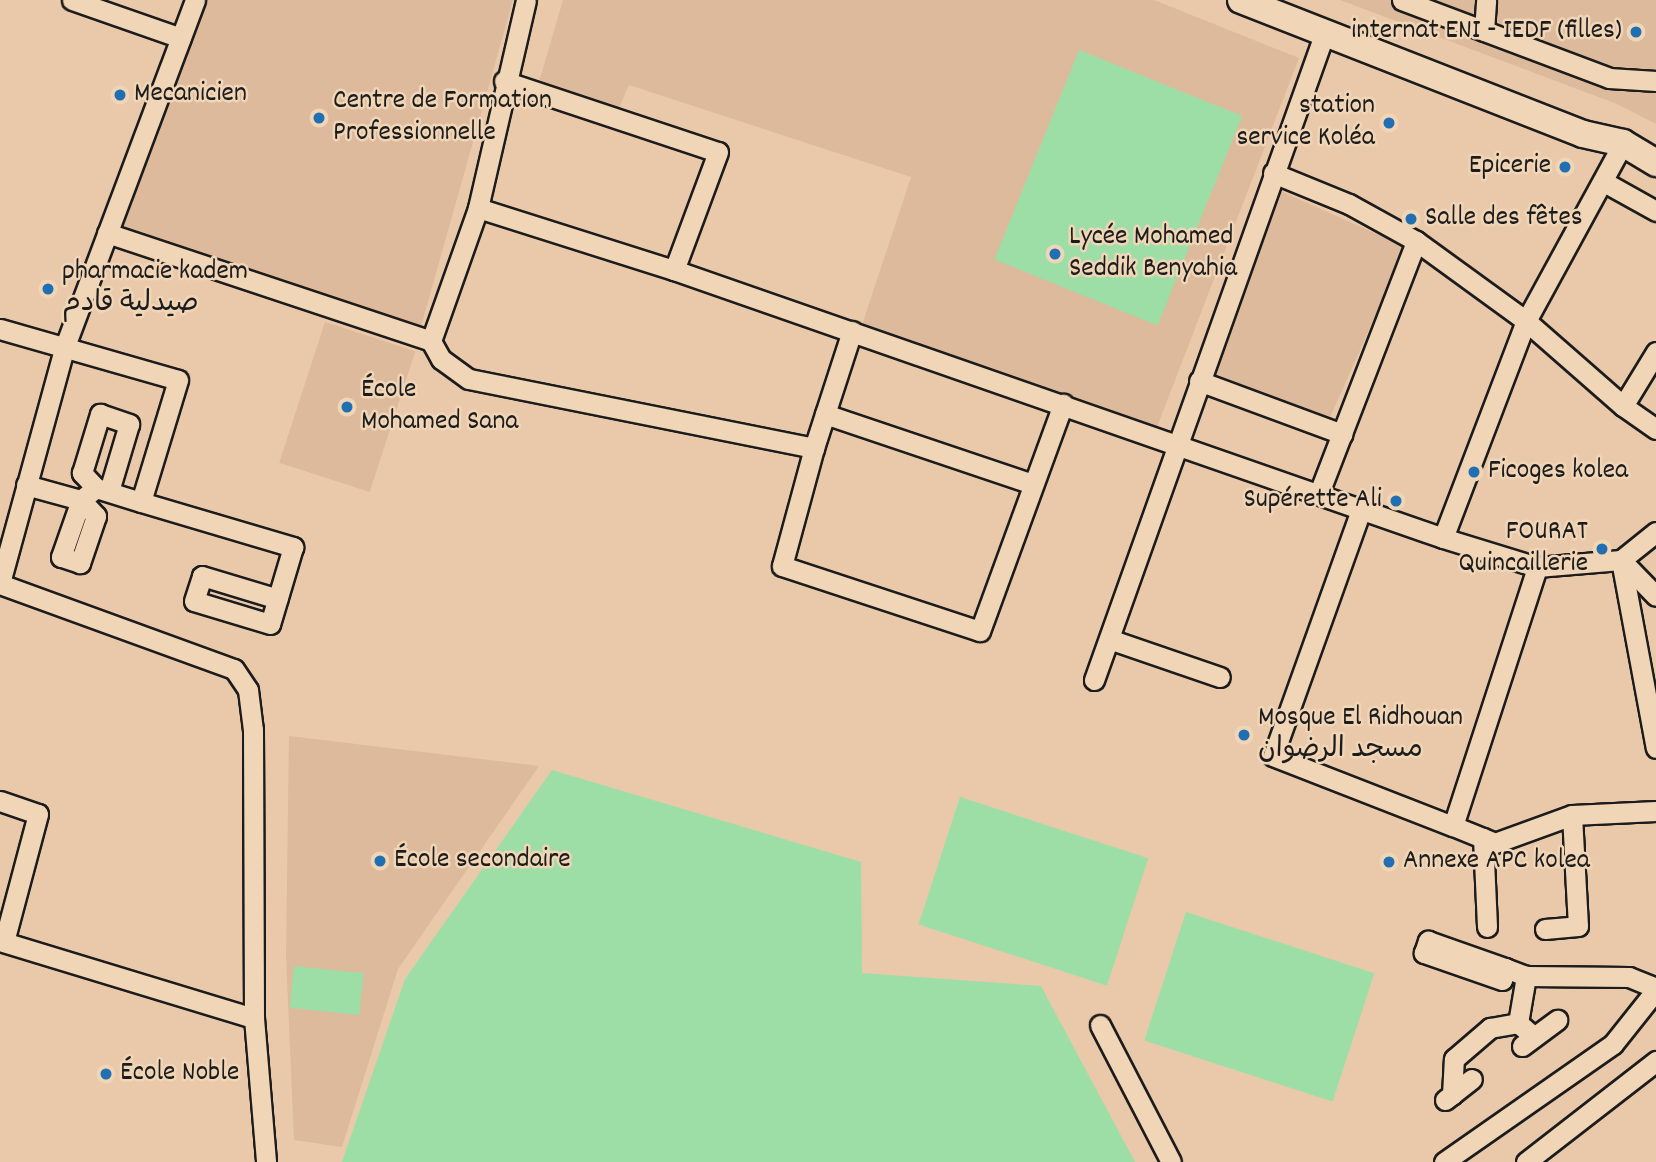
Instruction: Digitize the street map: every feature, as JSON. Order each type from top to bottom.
[{"type":"main road","points":[[1241,0],[1583,134],[1623,143],[1656,163]]},
{"type":"street","points":[[72,0],[181,38]]},
{"type":"street","points":[[195,0],[65,346],[0,584],[234,669],[248,690],[253,730],[254,1018],[265,1162]]},
{"type":"street","points":[[431,341],[478,208],[504,81],[526,0]]},
{"type":"street","points":[[1402,0],[1609,78],[1656,81]]},
{"type":"street","points":[[1483,31],[1486,0]]},
{"type":"street","points":[[1094,680],[1325,32]]},
{"type":"street","points":[[504,81],[718,152],[674,270]]},
{"type":"street","points":[[1443,538],[1526,321],[1623,143]]},
{"type":"street","points":[[1273,173],[1349,204],[1416,241],[1526,321],[1623,406],[1656,429]]},
{"type":"street","points":[[1604,181],[1656,211]]},
{"type":"street","points":[[478,208],[674,270],[1319,493],[1361,510],[1537,567],[1621,559],[1656,532]]},
{"type":"street","points":[[107,233],[431,341],[441,359],[469,379],[814,448]]},
{"type":"street","points":[[1319,493],[1416,241]]},
{"type":"street","points":[[0,329],[178,380],[141,502]]},
{"type":"street","points":[[852,331],[814,448],[782,566],[980,631],[1063,404]]},
{"type":"street","points":[[1623,406],[1656,352]]},
{"type":"street","points":[[1199,381],[1342,434]]},
{"type":"street","points":[[825,414],[1032,484]]},
{"type":"street","points":[[26,485],[95,493],[141,502],[293,547],[278,599]]},
{"type":"street","points":[[1361,510],[1273,756],[1495,843],[1572,816],[1656,811]]},
{"type":"street","points":[[1621,559],[1656,596]]},
{"type":"street","points":[[1621,559],[1656,748]]},
{"type":"street","points":[[1453,826],[1537,567]]},
{"type":"street","points":[[1108,639],[1220,677]]},
{"type":"street","points":[[0,801],[38,814],[2,941],[254,1018]]},
{"type":"street","points":[[1545,929],[1578,926],[1572,816]]},
{"type":"street","points":[[1483,838],[1487,927]]},
{"type":"street","points":[[1444,1162],[1650,1016],[1656,989],[1629,977],[1526,976],[1505,968]]},
{"type":"street","points":[[1526,976],[1518,1023],[1528,1042],[1557,1020]]},
{"type":"street","points":[[1472,1079],[1447,1098],[1454,1059],[1490,1028],[1518,1023]]},
{"type":"street","points":[[1100,1025],[1171,1162]]},
{"type":"street","points":[[1526,1162],[1656,1061]]},
{"type":"shaded area","name":"Centre de Formation Professionnelle","points":[[200,0],[513,0],[420,330],[117,225]]},
{"type":"shaded area","name":"Lycée Mohamed Seddik Benyahia","points":[[563,0],[1154,0],[1299,58],[1157,427],[860,331],[911,177],[629,85],[618,110],[539,82]]},
{"type":"shaded area","points":[[1340,0],[1656,0],[1656,124],[1617,104]]},
{"type":"shaded area","points":[[1278,190],[1406,247],[1325,429],[1197,372]]},
{"type":"shaded area","name":"École Mohamed Sana","points":[[325,322],[415,351],[370,492],[279,463]]},
{"type":"shaded area","name":"École secondaire","points":[[289,736],[539,766],[398,969],[342,1147],[294,1140],[286,955]]},
{"type":"green space","points":[[1079,50],[1242,116],[1158,325],[994,260]]},
{"type":"green space","points":[[552,770],[861,862],[862,973],[1041,986],[1135,1162],[342,1162],[405,979]]},
{"type":"green space","points":[[960,797],[1148,858],[1107,986],[919,924]]},
{"type":"green space","points":[[1186,912],[1374,973],[1333,1102],[1144,1040]]},
{"type":"green space","points":[[294,966],[364,973],[359,1015],[290,1008]]},
{"type":"place","name":"internat ENI - IEDF (filles)","points":[[1636,32]]},
{"type":"place","name":"Mecanicien","points":[[120,95]]},
{"type":"place","name":"Centre de Formation Professionnelle","points":[[319,118]]},
{"type":"place","name":"station service Koléa","points":[[1389,123]]},
{"type":"place","name":"Epicerie","points":[[1565,167]]},
{"type":"place","name":"Salle des fêtes","points":[[1411,219]]},
{"type":"place","name":"Lycée Mohamed Seddik Benyahia","points":[[1055,254]]},
{"type":"place","name":"pharmacie kadem صيدلية قادم","points":[[48,289]]},
{"type":"place","name":"École Mohamed Sana","points":[[347,407]]},
{"type":"place","name":"Ficoges kolea","points":[[1474,472]]},
{"type":"place","name":"Supérette Ali","points":[[1396,501]]},
{"type":"place","name":"FOURAT Quincaillerie","points":[[1602,549]]},
{"type":"place","name":"Mosque El Ridhouan مسجد الرضوان","points":[[1244,735]]},
{"type":"place","name":"École secondaire","points":[[380,861]]},
{"type":"place","name":"Annexe APC kolea","points":[[1389,862]]},
{"type":"place","name":"École Noble","points":[[106,1074]]}]
